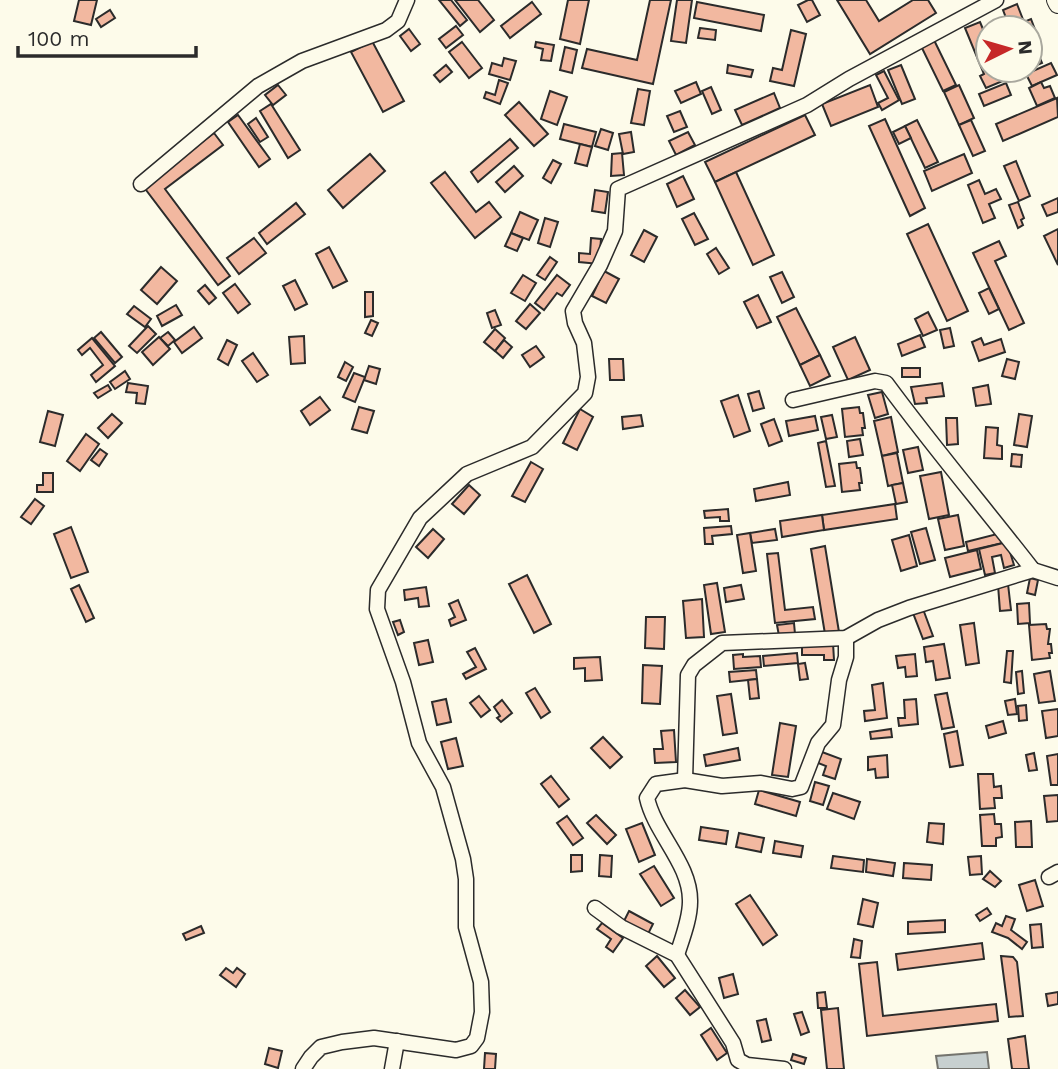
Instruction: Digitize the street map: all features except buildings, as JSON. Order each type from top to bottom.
[{"type":"street","points":[[141,184],[258,86],[302,61],[386,30],[398,21],[407,0]]},
{"type":"street","points":[[303,1069],[321,1047],[342,1042],[373,1038],[456,1049],[471,1045],[477,1038],[482,1012],[481,982],[466,927],[466,879],[463,859],[443,787],[419,743],[403,681],[377,609],[378,590],[419,518],[467,474],[532,447],[585,393],[588,377],[584,343],[573,311],[600,265],[615,231],[618,189],[807,105],[849,79],[996,0]]},
{"type":"street","points":[[793,400],[875,381],[886,383],[932,446],[960,476],[1033,570],[1058,578]]},
{"type":"street","points":[[685,780],[688,675],[694,665],[722,643],[846,638],[878,620],[909,608],[1033,570]]},
{"type":"street","points":[[677,955],[690,905],[689,883],[650,814],[646,798],[656,784],[685,780],[722,786],[761,783],[792,789],[801,787],[818,743],[833,725],[839,680],[846,657],[846,638]]},
{"type":"street","points":[[595,908],[621,927],[677,955],[733,1043],[738,1060],[747,1065],[784,1069]]},
{"type":"street","points":[[392,1069],[397,1041]]},
{"type":"shaded area","points":[[987,1052],[989,1069],[938,1069],[936,1056]]}]
